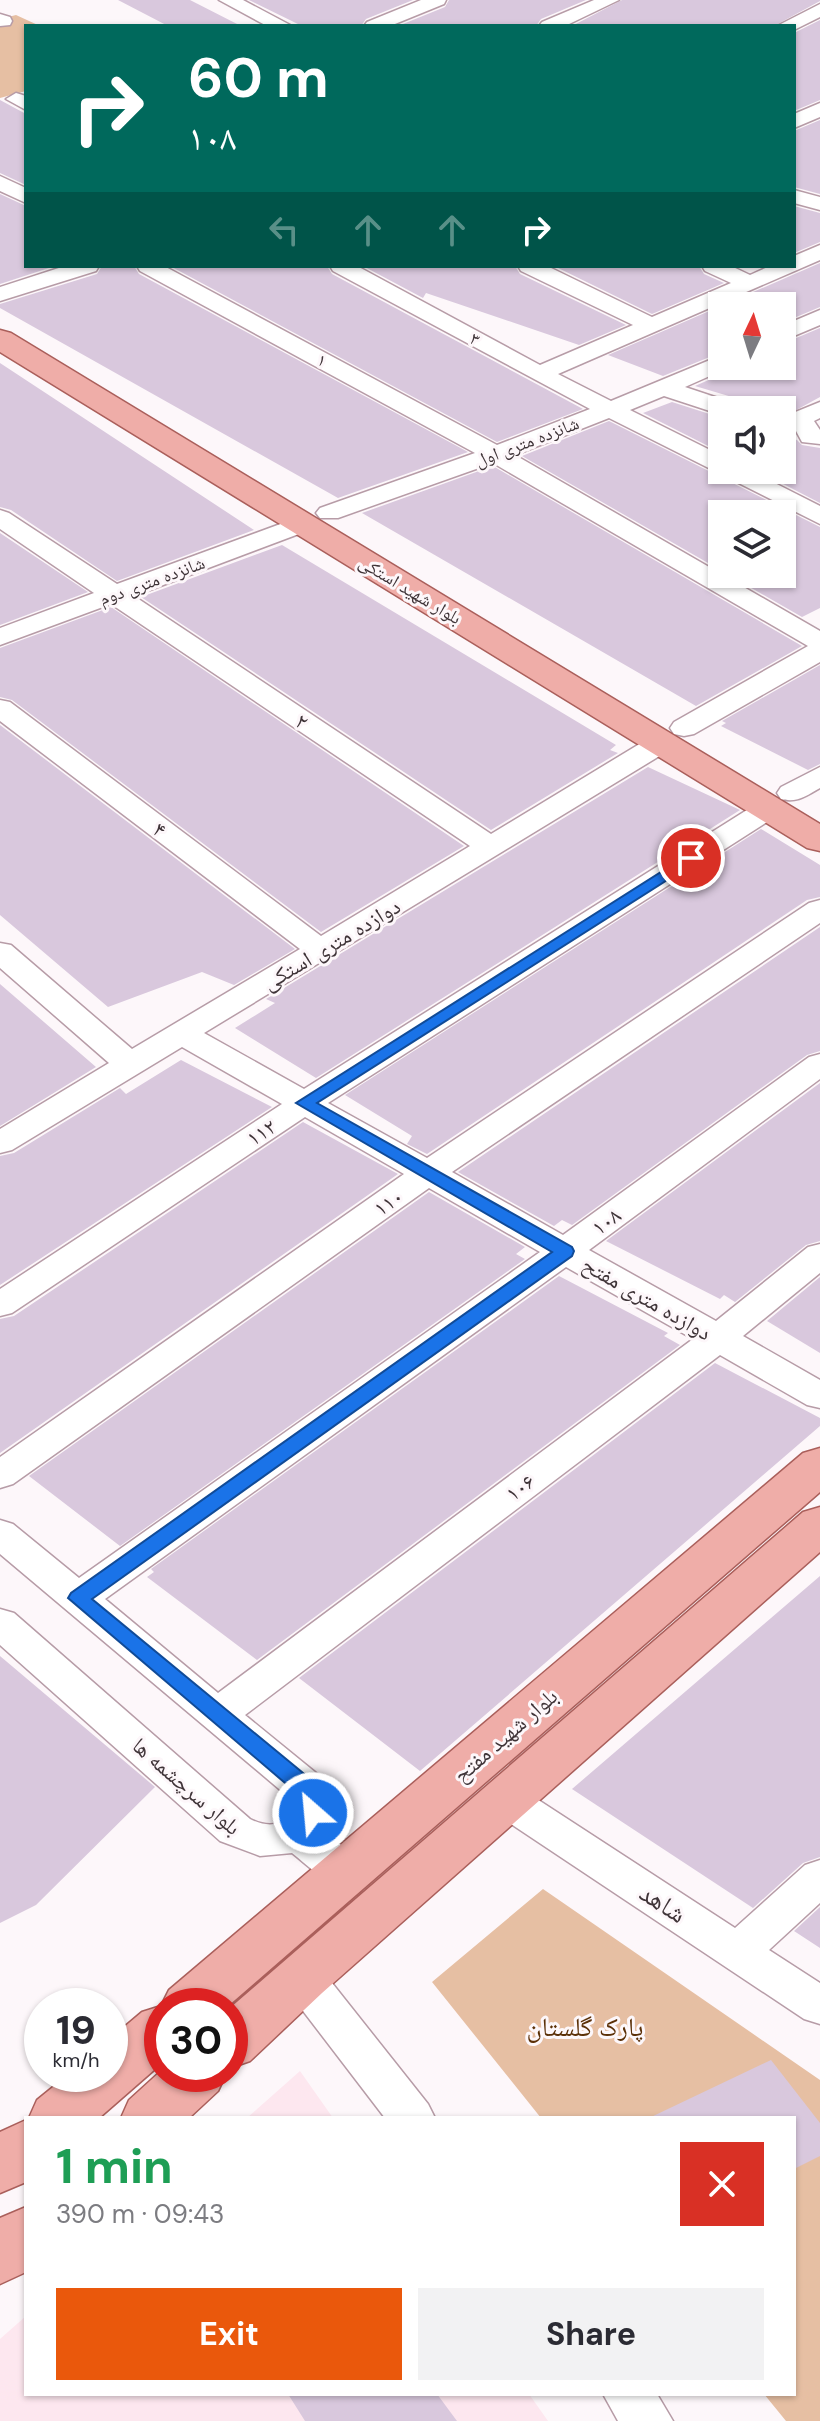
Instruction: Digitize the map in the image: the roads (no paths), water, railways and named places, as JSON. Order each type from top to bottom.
[{"type":"main road","name":"بلوار شهید استکی","points":[[0,314],[199,447],[780,801],[820,840]]},
{"type":"main road","name":"بلوار شهید استکی","points":[[0,339],[199,447]]},
{"type":"main road","name":"بلوار شهید استکی","points":[[780,801],[820,810]]},
{"type":"main road","name":"بلوار شهید مفتح","points":[[248,2027],[505,1799],[744,1559],[820,1465]]},
{"type":"main road","name":"بلوار شهید مفتح","points":[[210,1988],[346,1872],[744,1559],[820,1524]]},
{"type":"main road","points":[[302,1977],[346,1872]]},
{"type":"main road","points":[[128,2058],[144,2045]]},
{"type":"main road","points":[[60,2116],[89,2092]]},
{"type":"main road","points":[[152,2116],[178,2092]]},
{"type":"main road","points":[[0,2168],[24,2147]]},
{"type":"main road","points":[[0,2257],[24,2235]]},
{"type":"street","points":[[235,4],[262,0]]},
{"type":"street","points":[[379,24],[437,0]]},
{"type":"street","points":[[554,24],[610,0]]},
{"type":"street","points":[[235,4],[278,24]]},
{"type":"street","points":[[791,24],[820,10]]},
{"type":"street","points":[[796,121],[820,109]]},
{"type":"street","points":[[0,182],[24,196]]},
{"type":"street","points":[[796,197],[820,204]]},
{"type":"street","points":[[796,263],[820,252]]},
{"type":"street","points":[[0,294],[82,268]]},
{"type":"street","name":"۱","points":[[152,268],[496,454]]},
{"type":"street","name":"۳","points":[[345,268],[539,374],[611,409]]},
{"type":"street","points":[[533,268],[651,325]]},
{"type":"street","points":[[717,268],[750,283]]},
{"type":"street","points":[[539,374],[784,268]]},
{"type":"street","points":[[796,328],[820,317]]},
{"type":"street","name":"شانزده متری اول","points":[[316,519],[496,454],[708,368]]},
{"type":"street","points":[[665,388],[708,402]]},
{"type":"street","points":[[611,409],[708,459]]},
{"type":"street","points":[[817,439],[801,418],[820,409]]},
{"type":"street","points":[[796,432],[817,439]]},
{"type":"street","points":[[496,454],[820,642]]},
{"type":"street","points":[[757,484],[820,516]]},
{"type":"street","points":[[0,518],[113,595]]},
{"type":"street","name":"شانزده متری دوم","points":[[0,637],[316,519]]},
{"type":"street","name":"۲","points":[[113,595],[491,847]]},
{"type":"street","name":"دوازده متری استکی","points":[[0,1143],[672,736],[820,651]]},
{"type":"street","name":"۴","points":[[0,708],[321,950]]},
{"type":"street","name":"۱۱۲","points":[[0,1305],[305,1103],[820,776]]},
{"type":"street","name":"۱۱۰","points":[[0,1475],[428,1173],[820,909]]},
{"type":"street","points":[[0,952],[130,1064]]},
{"type":"street","name":"دوازده متری مفتح","points":[[181,1033],[820,1396]]},
{"type":"street","name":"۱۰۸","points":[[78,1598],[565,1251],[820,1064]]},
{"type":"street","name":"۱۰۶","points":[[217,1715],[718,1338],[820,1255]]},
{"type":"street","points":[[0,1533],[306,1788],[315,1801],[307,1824],[297,1834],[346,1872]]},
{"type":"street","name":"بلوار سرچشمه ها","points":[[0,1623],[235,1830],[251,1840],[267,1842],[297,1834]]},
{"type":"street","name":"شاهد","points":[[505,1799],[820,2006]]},
{"type":"street","points":[[738,1952],[820,1877]]},
{"type":"street","points":[[302,1977],[410,2116]]},
{"type":"street","points":[[629,2396],[648,2421]]},
{"type":"park label","name":"پارک گلستان","points":[[585,2027]]}]
